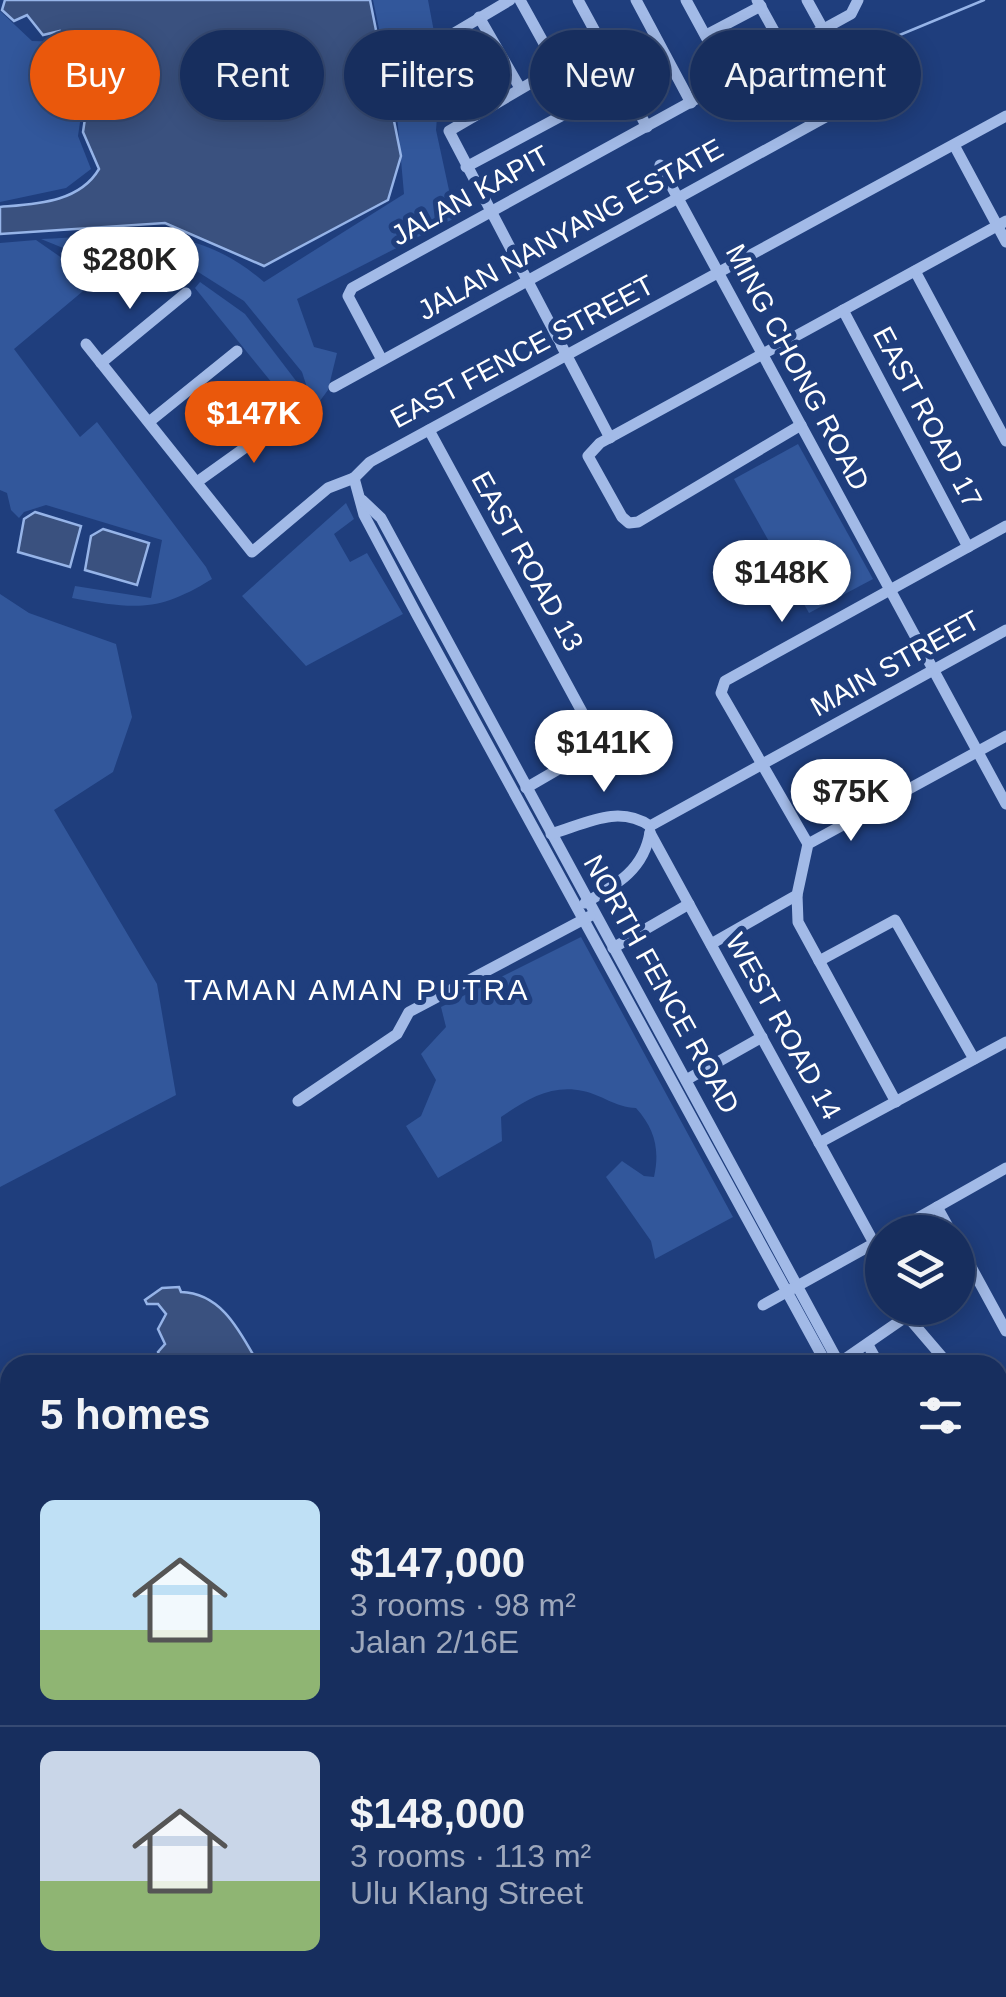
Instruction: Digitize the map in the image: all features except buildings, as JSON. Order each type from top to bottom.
[{"type":"street","points":[[459,30],[510,0]]},
{"type":"street","points":[[520,0],[537,30]]},
{"type":"street","points":[[578,0],[594,30]]},
{"type":"street","points":[[636,0],[690,101]]},
{"type":"street","points":[[686,0],[703,30]]},
{"type":"street","points":[[807,0],[823,30]]},
{"type":"street","name":"JALAN KAPIT","points":[[823,30],[852,14],[858,0]]},
{"type":"street","points":[[716,30],[759,3],[774,30]]},
{"type":"street","points":[[479,17],[520,88]]},
{"type":"street","points":[[510,94],[530,82]]},
{"type":"street","name":"JALAN KAPIT","points":[[382,360],[348,296],[352,288],[690,104]]},
{"type":"street","name":"EAST FENCE STREET","points":[[197,482],[252,552],[328,488],[354,478],[370,462],[1006,116]]},
{"type":"street","points":[[462,120],[451,126],[450,138],[610,438]]},
{"type":"street","points":[[466,167],[554,120]]},
{"type":"street","points":[[643,120],[647,127]]},
{"type":"street","name":"JALAN NANYANG ESTATE","points":[[334,387],[820,120]]},
{"type":"street","points":[[954,145],[1002,223],[1006,242]]},
{"type":"street","name":"MING CHONG ROAD","points":[[660,165],[1006,804]]},
{"type":"street","points":[[801,425],[638,522],[629,523],[622,517],[588,456],[610,438],[1002,223]]},
{"type":"street","points":[[915,271],[1006,442]]},
{"type":"street","points":[[101,363],[186,293]]},
{"type":"street","name":"EAST ROAD 17","points":[[843,310],[968,547]]},
{"type":"street","points":[[86,344],[197,482],[288,416]]},
{"type":"street","points":[[149,422],[238,351]]},
{"type":"street","name":"EAST ROAD 13","points":[[429,430],[600,745],[526,788]]},
{"type":"street","name":"NORTH FENCE ROAD","points":[[354,478],[364,515],[416,616],[586,910],[831,1355]]},
{"type":"street","name":"NORTH FENCE ROAD","points":[[362,500],[381,518],[552,834],[586,910],[614,948],[686,1080],[751,1214]]},
{"type":"street","points":[[896,1102],[798,922],[797,895],[808,844],[721,693],[725,681],[1006,526]]},
{"type":"street","name":"MAIN STREET","points":[[650,830],[1006,630]]},
{"type":"street","points":[[808,844],[1006,736]]},
{"type":"street","points":[[298,1101],[385,1044],[405,1026],[409,1012],[586,910],[629,876],[640,862],[650,830],[623,814],[602,816],[552,834]]},
{"type":"street","name":"WEST ROAD 14","points":[[650,830],[819,1143],[865,1219]]},
{"type":"street","points":[[711,944],[797,895]]},
{"type":"street","points":[[614,948],[689,904]]},
{"type":"street","points":[[819,961],[894,920],[974,1059]]},
{"type":"street","points":[[686,1080],[762,1038]]},
{"type":"street","points":[[819,1143],[1006,1042]]},
{"type":"street","points":[[922,1215],[1006,1168]]},
{"type":"street","points":[[937,1206],[942,1215]]},
{"type":"street","points":[[763,1306],[865,1248]]},
{"type":"street","points":[[975,1275],[1006,1331]]},
{"type":"street","points":[[993,1308],[1006,1301]]},
{"type":"street","points":[[851,1355],[907,1316],[940,1355]]},
{"type":"street","points":[[868,1345],[874,1355]]},
{"type":"shaded area","points":[[5,0],[370,0],[376,30],[344,30],[344,120],[394,120],[401,156],[388,200],[264,266],[165,223],[0,234],[0,207],[55,200],[80,189],[99,169],[83,132],[85,120],[160,120],[160,30],[39,30],[27,15],[14,21],[2,10]]},
{"type":"shaded area","points":[[373,0],[428,0],[434,30],[379,30]]},
{"type":"shaded area","points":[[0,11],[30,39],[30,120],[80,120],[78,136],[91,169],[66,188],[0,202]]},
{"type":"shaded area","points":[[397,120],[437,120],[455,218],[297,299],[314,347],[337,353],[328,390],[314,409],[302,372],[244,301],[176,258],[107,261],[41,239],[132,234],[185,240],[237,262],[264,282],[404,194]]},
{"type":"shaded area","points":[[36,240],[95,281],[14,349],[80,437],[97,422],[206,567],[212,579],[176,598],[129,606],[72,598],[75,586],[151,598],[162,540],[46,505],[24,512],[19,518],[11,510],[7,493],[0,490],[0,243]]},
{"type":"shaded area","points":[[200,282],[245,314],[303,390],[311,431],[195,288]]},
{"type":"shaded area","points":[[798,444],[873,579],[809,613],[734,479]]},
{"type":"shaded area","points":[[346,503],[354,519],[334,534],[350,562],[367,553],[403,614],[306,666],[242,596]]},
{"type":"shaded area","points":[[35,512],[81,526],[70,567],[18,552],[24,519]]},
{"type":"shaded area","points":[[103,529],[149,543],[137,585],[85,570],[91,536]]},
{"type":"shaded area","points":[[0,594],[29,613],[116,644],[132,717],[113,772],[54,810],[157,984],[176,1095],[0,1187]]},
{"type":"shaded area","points":[[581,937],[733,1217],[655,1259],[651,1241],[606,1177],[622,1161],[644,1176],[654,1177],[654,1140],[636,1108],[571,1089],[539,1095],[501,1117],[502,1141],[438,1178],[406,1126],[421,1116],[436,1080],[421,1054],[446,1027],[441,1007]]},
{"type":"shaded area","points":[[179,1287],[181,1292],[196,1294],[219,1307],[253,1355],[159,1355],[165,1344],[158,1329],[166,1314],[158,1304],[147,1304],[145,1300],[162,1288]]},
{"type":"waterway","points":[[912,30],[984,0]]},
{"type":"district","name":"TAMAN AMAN PUTRA","points":[[357,990]]}]
